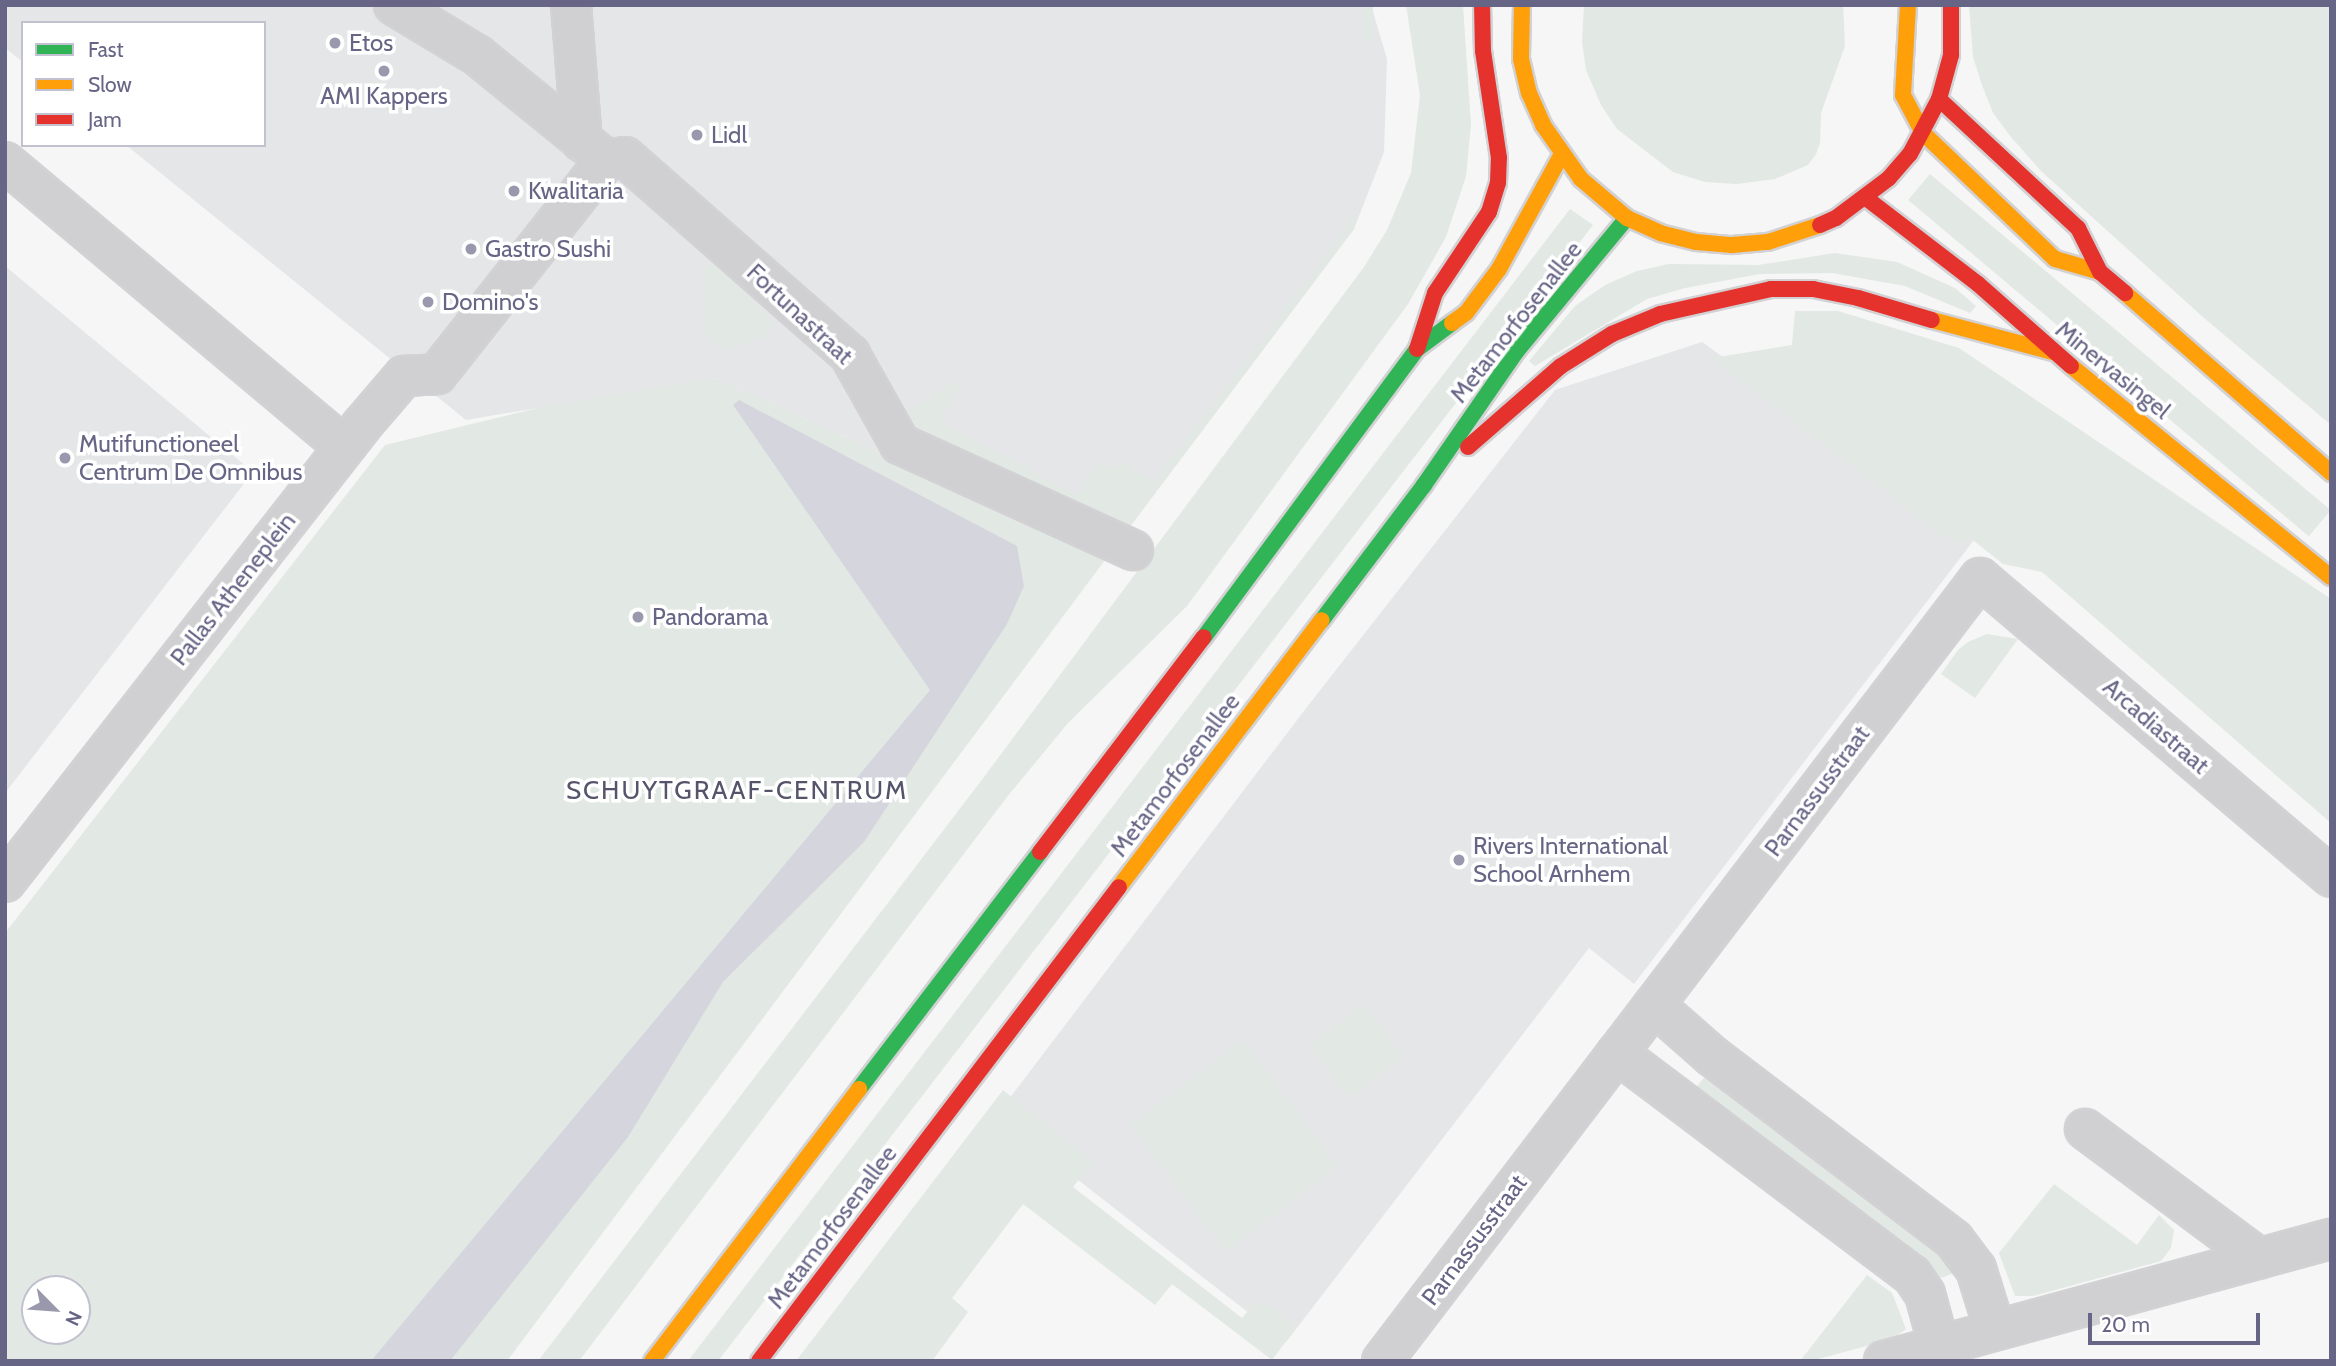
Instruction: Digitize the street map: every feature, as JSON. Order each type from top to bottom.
[{"type":"main road","name":"Metamorfosenallee","points":[[652,1361],[1213,625],[1416,349],[1435,293],[1489,212],[1498,183],[1499,159],[1483,51],[1482,5]]},
{"type":"main road","points":[[1522,5],[1521,59],[1529,93],[1543,125],[1581,179],[1627,218],[1660,233],[1696,242],[1732,245],[1768,242],[1803,232],[1836,218],[1866,198],[1889,178],[1923,133],[1939,99],[1951,55],[1951,5]]},
{"type":"main road","points":[[1908,5],[1903,95],[1923,133],[2055,259],[2100,272]]},
{"type":"main road","points":[[1939,99],[2078,228],[2100,272],[2331,473]]},
{"type":"main road","name":"Metamorfosenallee","points":[[1416,349],[1466,313],[1499,269],[1562,154]]},
{"type":"main road","name":"Minervasingel","points":[[1866,198],[1978,284],[2053,352],[2331,578]]},
{"type":"main road","name":"Metamorfosenallee","points":[[759,1361],[1424,485],[1516,352],[1627,218]]},
{"type":"main road","points":[[1424,485],[1561,366],[1612,334],[1660,314],[1771,289],[1813,289],[1858,298],[1970,332],[2053,352]]},
{"type":"street","name":"Fortunastraat","points":[[394,5],[477,55],[594,151],[625,157],[850,355],[900,444],[1133,550]]},
{"type":"street","points":[[571,5],[594,151]]},
{"type":"street","name":"Pallas Atheneplein","points":[[5,882],[344,446],[404,376],[437,374],[594,151]]},
{"type":"street","points":[[5,162],[344,446]]},
{"type":"street","name":"Arcadiastraat","points":[[1980,578],[2331,877]]},
{"type":"street","name":"Parnassusstraat","points":[[1382,1361],[1980,578]]},
{"type":"street","points":[[1654,1005],[1712,1056],[1954,1240],[1976,1269],[1995,1330]]},
{"type":"street","points":[[1617,1053],[1912,1275],[1925,1294],[1939,1346]]},
{"type":"street","points":[[2085,1129],[2259,1258]]},
{"type":"street","points":[[1884,1361],[2331,1239]]},
{"type":"shaded area","points":[[5,5],[1371,5],[1387,59],[1384,152],[1354,229],[1108,556],[716,378],[466,420],[128,147],[266,147],[266,21],[21,21],[21,60],[5,48]]},
{"type":"shaded area","points":[[1363,5],[1373,5],[1373,41],[1363,41]]},
{"type":"shaded area","points":[[1406,5],[1463,5],[1471,125],[1466,176],[1446,237],[1408,304],[1187,606],[1068,723],[1007,797],[579,1361],[538,1361],[981,781],[1364,267],[1387,230],[1411,173],[1420,95]]},
{"type":"shaded area","points":[[1584,5],[1843,5],[1845,46],[1821,113],[1820,143],[1816,154],[1808,165],[1775,179],[1737,184],[1705,182],[1673,172],[1617,129],[1601,105],[1586,70],[1582,42]]},
{"type":"shaded area","points":[[1969,5],[2331,5],[2331,425],[2203,317],[2041,171],[2011,137],[1993,113],[1973,57]]},
{"type":"shaded area","points":[[1930,174],[2331,510],[2309,536],[1908,200]]},
{"type":"shaded area","points":[[1570,209],[1593,225],[718,1361],[688,1361]]},
{"type":"shaded area","points":[[1353,215],[1354,229],[1127,530],[914,432],[905,417],[912,407],[954,383],[959,385],[940,423],[1079,495],[1098,461],[1112,469],[1121,461],[1154,482],[1333,246]]},
{"type":"shaded area","points":[[1835,253],[1897,262],[1955,288],[1976,306],[1970,313],[1905,286],[1832,273],[1760,274],[1685,288],[1647,299],[1535,366],[1529,361],[1575,306],[1605,285],[1637,271],[1669,264],[1758,265]]},
{"type":"shaded area","points":[[718,263],[771,321],[765,336],[731,349],[715,347],[705,334],[702,276],[707,265]]},
{"type":"shaded area","points":[[5,266],[253,472],[5,793]]},
{"type":"shaded area","points":[[1795,311],[1838,311],[1959,348],[2331,599],[2331,823],[2042,572],[2003,564],[1969,537],[1961,545],[1944,537],[1712,358],[1792,345]]},
{"type":"shaded area","points":[[1702,342],[1974,540],[1634,984],[1589,948],[1286,1342],[996,1116],[1307,707],[1555,390]]},
{"type":"shaded area","points":[[716,378],[1108,556],[507,1361],[5,1361],[5,933],[385,445],[542,407]]},
{"type":"shaded area","points":[[739,400],[1017,546],[1024,586],[1007,624],[864,842],[723,982],[628,1137],[450,1361],[371,1361],[930,690],[733,405]]},
{"type":"shaded area","points":[[1987,634],[2018,639],[1975,698],[1941,674],[1958,650],[1968,642]]},
{"type":"shaded area","points":[[1364,1004],[1404,1057],[1349,1098],[1310,1045]]},
{"type":"shaded area","points":[[1243,1040],[1338,1166],[1225,1251],[1130,1125]]},
{"type":"shaded area","points":[[1710,1070],[1946,1249],[1959,1271],[1933,1281],[1695,1089]]},
{"type":"shaded area","points":[[1003,1090],[1093,1162],[1073,1187],[1242,1318],[1257,1301],[1274,1308],[1296,1328],[1272,1360],[1172,1284],[1155,1305],[1023,1204],[952,1298],[968,1312],[932,1361],[796,1361]]},
{"type":"shaded area","points":[[2054,1184],[2137,1245],[2159,1215],[2174,1230],[2171,1248],[2161,1261],[2033,1296],[2015,1296],[1999,1253]]},
{"type":"shaded area","points":[[1867,1275],[1892,1293],[1906,1329],[1892,1339],[1811,1361],[1800,1361]]},
{"type":"traffic: fast","points":[[1322,620],[1424,485],[1516,352],[1627,218]]},
{"type":"traffic: fast","points":[[1204,637],[1417,349],[1452,323]]},
{"type":"traffic: fast","points":[[859,1089],[1040,852]]},
{"type":"traffic: slow","points":[[1522,5],[1521,59],[1529,93],[1543,125],[1581,179],[1627,218],[1660,233],[1696,242],[1732,245],[1768,242],[1820,225]]},
{"type":"traffic: slow","points":[[1908,5],[1903,95],[1923,133]]},
{"type":"traffic: slow","points":[[1923,133],[2055,259],[2100,272]]},
{"type":"traffic: slow","points":[[1452,323],[1466,313],[1499,269],[1562,154]]},
{"type":"traffic: slow","points":[[2125,293],[2331,473]]},
{"type":"traffic: slow","points":[[1932,320],[2053,352]]},
{"type":"traffic: slow","points":[[2071,366],[2331,577]]},
{"type":"traffic: slow","points":[[1119,887],[1322,620]]},
{"type":"traffic: slow","points":[[652,1361],[859,1089]]},
{"type":"traffic: jam","points":[[1417,349],[1435,293],[1489,212],[1498,183],[1499,158],[1483,51],[1482,5]]},
{"type":"traffic: jam","points":[[1820,225],[1836,218],[1889,178],[1910,154],[1939,99],[1951,55],[1951,5]]},
{"type":"traffic: jam","points":[[1939,99],[2078,228],[2100,272],[2125,293]]},
{"type":"traffic: jam","points":[[1866,198],[1978,284],[2071,366]]},
{"type":"traffic: jam","points":[[1468,447],[1561,366],[1612,334],[1660,314],[1771,289],[1813,289],[1858,298],[1932,320]]},
{"type":"traffic: jam","points":[[1040,852],[1204,637]]},
{"type":"traffic: jam","points":[[759,1361],[1119,887]]},
{"type":"place","name":"Etos","points":[[335,43]]},
{"type":"place","name":"AMI Kappers","points":[[384,71]]},
{"type":"place","name":"Lidl","points":[[697,135]]},
{"type":"place","name":"Kwalitaria","points":[[514,191]]},
{"type":"place","name":"Gastro Sushi","points":[[471,249]]},
{"type":"place","name":"Domino's","points":[[428,302]]},
{"type":"place","name":"Mutifunctioneel Centrum De Omnibus","points":[[65,458]]},
{"type":"place","name":"Pandorama","points":[[638,617]]},
{"type":"place","name":"Rivers International School Arnhem","points":[[1459,860]]},
{"type":"district","name":"SCHUYTGRAAF-CENTRUM","points":[[737,791]]}]
